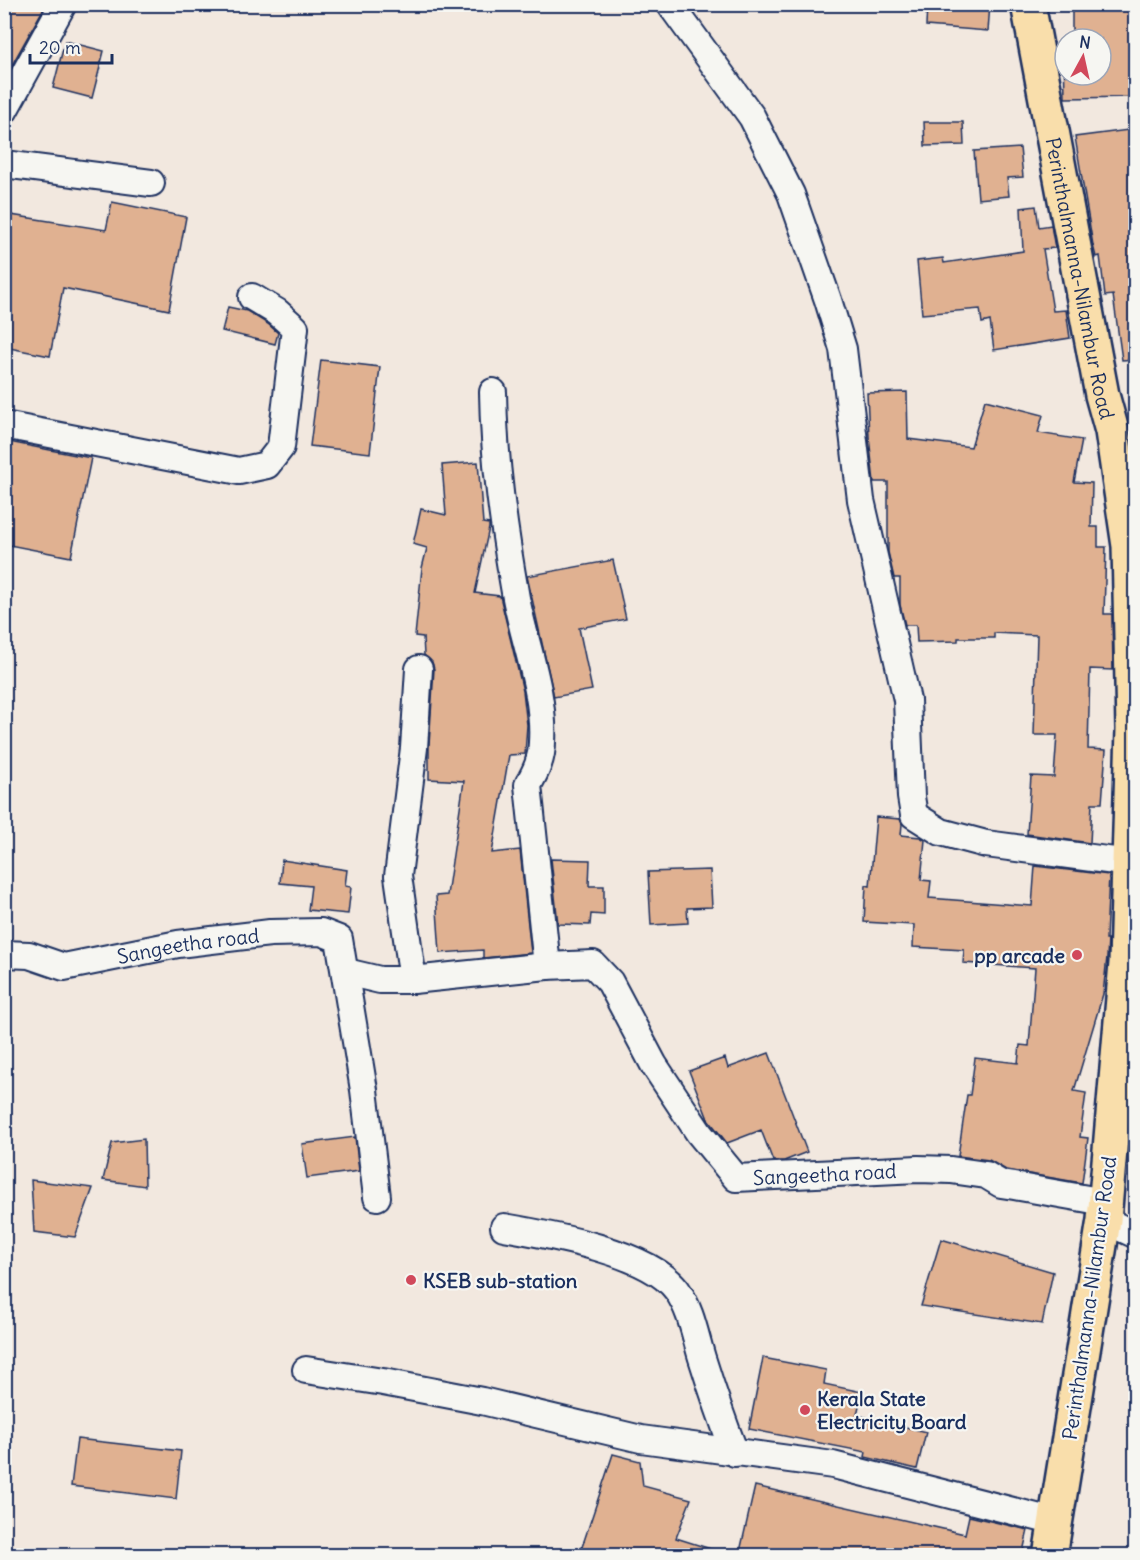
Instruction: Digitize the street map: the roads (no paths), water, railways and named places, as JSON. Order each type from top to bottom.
[{"type":"main road","name":"Perinthalmanna-Nilambur Road","points":[[1028,4],[1102,395],[1112,431],[1132,546],[1133,729],[1125,975],[1104,1211],[1050,1556]]},
{"type":"street","points":[[4,111],[63,4]]},
{"type":"street","points":[[670,4],[752,117],[791,194],[843,349],[861,500],[906,700],[910,797],[914,815],[941,831],[986,844],[1130,863]]},
{"type":"street","points":[[4,164],[151,183]]},
{"type":"street","points":[[4,425],[239,471],[267,465],[281,447],[295,328],[277,312],[252,297]]},
{"type":"street","points":[[377,1197],[346,972],[380,980],[413,980],[547,966],[528,785],[539,766],[543,742],[540,704],[516,599],[498,484],[493,392]]},
{"type":"street","points":[[413,980],[398,876],[414,748],[419,669]]},
{"type":"street","name":"Sangeetha road","points":[[4,954],[29,955],[64,968],[178,944],[270,933],[321,933],[339,939],[346,972]]},
{"type":"street","name":"Sangeetha road","points":[[547,966],[593,964],[610,982],[654,1065],[699,1133],[736,1178],[822,1172],[951,1170],[986,1175],[1001,1184],[1104,1211]]},
{"type":"street","points":[[1104,1211],[1136,1235]]},
{"type":"street","points":[[504,1227],[591,1245],[661,1274],[677,1290],[691,1318],[716,1403],[735,1453]]},
{"type":"street","points":[[306,1370],[471,1399],[641,1439],[833,1465],[1056,1522]]},
{"type":"place","name":"pp arcade","points":[[1077,955]]},
{"type":"place","name":"KSEB sub-station","points":[[411,1280]]},
{"type":"place","name":"Kerala State Electricity Board","points":[[805,1410]]}]
